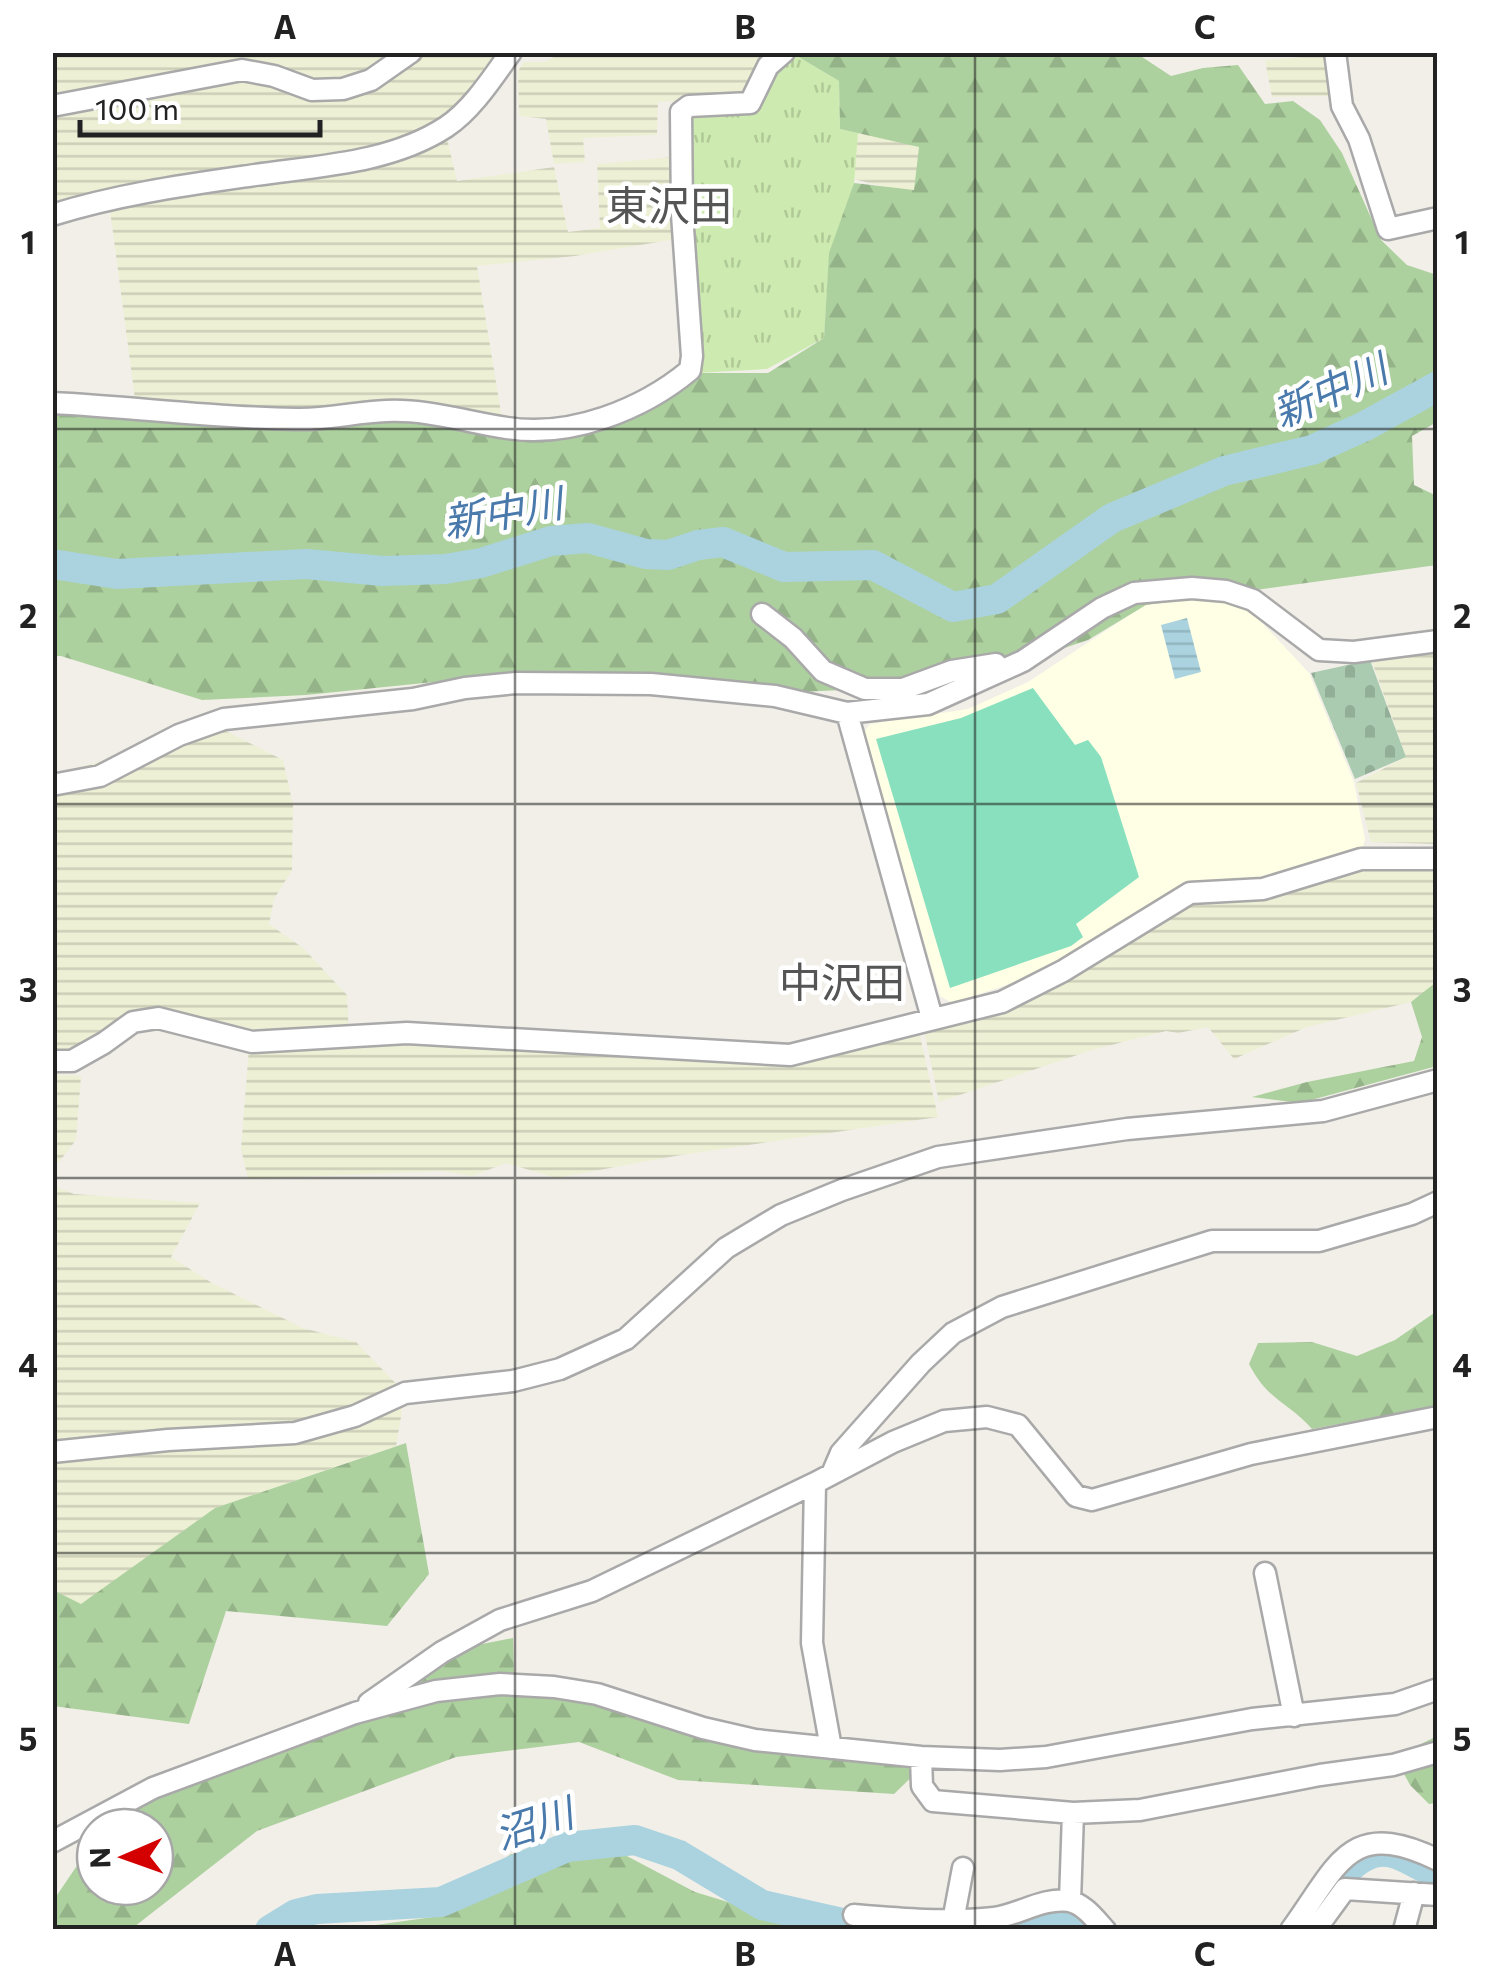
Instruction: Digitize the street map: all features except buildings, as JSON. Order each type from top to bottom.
[{"type":"street","points":[[52,106],[242,70],[274,76],[312,90],[343,89],[371,80],[411,52]]},
{"type":"street","points":[[52,215],[118,196],[358,160],[407,146],[448,126],[486,86],[511,52]]},
{"type":"street","points":[[52,403],[299,420],[388,410],[429,413],[512,429],[587,424],[629,406],[676,382],[690,370],[680,112],[689,106],[750,103],[768,66],[784,52]]},
{"type":"street","points":[[1335,52],[1342,106],[1359,139],[1388,229],[1438,218]]},
{"type":"street","points":[[52,785],[100,776],[179,736],[224,719],[413,699],[516,683],[686,688],[775,696],[846,713],[928,704],[1023,660],[1102,608],[1134,593],[1192,588],[1226,591],[1253,600],[1319,650],[1354,652],[1438,641]]},
{"type":"street","points":[[762,614],[794,638],[823,672],[865,690],[903,689],[952,671],[1023,660]]},
{"type":"street","points":[[846,713],[932,1018]]},
{"type":"street","points":[[52,1061],[72,1060],[104,1044],[133,1022],[158,1018],[252,1042],[407,1033],[790,1055],[1002,1002],[1062,971],[1190,893],[1263,889],[1361,859],[1438,859]]},
{"type":"street","points":[[52,1452],[295,1433],[355,1416],[405,1393],[502,1383],[560,1369],[626,1339],[726,1248],[781,1214],[938,1157],[1128,1128],[1322,1111],[1438,1080]]},
{"type":"street","points":[[831,1748],[812,1644],[824,1479],[841,1453],[953,1333],[1002,1307],[1212,1241],[1320,1242],[1412,1214],[1438,1202]]},
{"type":"street","points":[[355,1713],[442,1652],[500,1620],[592,1591],[893,1442],[944,1421],[987,1417],[1018,1425],[1076,1496],[1092,1500],[1128,1486],[1251,1454],[1438,1417]]},
{"type":"street","points":[[1265,1572],[1294,1716]]},
{"type":"street","points":[[52,1842],[153,1788],[355,1713],[436,1691],[500,1684],[554,1687],[596,1694],[755,1740],[921,1757],[1046,1758],[1252,1719],[1396,1704],[1438,1689]]},
{"type":"street","points":[[921,1757],[922,1786],[933,1800],[1072,1813],[1140,1810],[1320,1775],[1393,1766],[1438,1752]]},
{"type":"street","points":[[1070,1901],[1072,1813]]},
{"type":"street","points":[[1291,1930],[1342,1860],[1358,1846],[1375,1842],[1405,1844],[1438,1860]]},
{"type":"street","points":[[953,1921],[963,1868]]},
{"type":"street","points":[[1316,1930],[1345,1889],[1438,1894]]},
{"type":"street","points":[[1404,1930],[1414,1893]]},
{"type":"street","points":[[854,1915],[953,1921],[999,1917],[1050,1902],[1070,1901],[1084,1908],[1104,1930]]},
{"type":"shaded area","points":[[53,53],[510,53],[445,130],[457,181],[554,167],[568,232],[600,228],[597,164],[673,157],[676,239],[575,256],[477,266],[502,419],[299,414],[135,399],[110,210],[396,149],[154,178],[53,209]]},
{"type":"shaded area","points":[[559,53],[779,53],[748,98],[658,102],[657,135],[583,138],[585,162],[554,164],[546,119],[519,116],[518,71],[524,62],[546,62]]},
{"type":"shaded area","points":[[1330,55],[1334,96],[1272,97],[1265,60]]},
{"type":"shaded area","points":[[858,133],[919,146],[915,190],[907,192],[849,178]]},
{"type":"shaded area","points":[[1236,595],[1309,673],[1354,782],[1365,839],[1362,850],[1278,875],[1186,889],[1043,973],[952,1003],[940,996],[863,734],[870,724],[968,709],[1028,682],[1148,603]]},
{"type":"shaded area","points":[[1437,645],[1437,844],[1371,842],[1356,783],[1406,757],[1369,653]]},
{"type":"shaded area","points":[[218,727],[283,760],[293,805],[292,870],[274,899],[269,924],[303,948],[347,995],[349,1037],[794,1054],[917,1022],[938,1117],[556,1178],[506,1163],[472,1176],[442,1171],[248,1179],[241,1149],[249,1048],[163,1019],[53,1055],[53,775]]},
{"type":"shaded area","points":[[1378,866],[1437,866],[1437,983],[1411,1002],[1307,1027],[1234,1059],[1208,1027],[1178,1033],[1166,1031],[1092,1050],[939,1102],[922,1021],[996,1004],[1195,897]]},
{"type":"shaded area","points":[[52,1074],[81,1076],[76,1140],[59,1162],[53,1161]]},
{"type":"shaded area","points":[[52,1185],[74,1194],[200,1203],[171,1257],[212,1283],[303,1328],[356,1342],[405,1393],[396,1446],[215,1508],[81,1605],[53,1590]]},
{"type":"green space","points":[[792,53],[839,81],[840,129],[858,133],[854,183],[829,259],[824,338],[767,369],[696,373],[681,112],[748,98]]},
{"type":"green space","points":[[792,53],[1136,53],[1171,76],[1238,65],[1265,104],[1293,101],[1320,120],[1342,153],[1381,240],[1407,265],[1437,275],[1437,422],[1412,436],[1414,485],[1437,496],[1437,565],[1146,605],[1088,640],[958,684],[881,702],[865,689],[799,692],[503,675],[306,695],[202,700],[53,656],[52,404],[387,411],[545,439],[696,373],[768,373],[824,338],[829,253],[854,183],[914,190],[919,147],[840,129],[839,81]]},
{"type":"green space","points":[[1370,660],[1406,757],[1355,779],[1311,673]]},
{"type":"green space","points":[[1033,688],[1075,745],[1088,740],[1101,757],[1139,877],[1076,924],[1083,937],[1071,946],[950,988],[876,739],[961,718]]},
{"type":"green space","points":[[1435,983],[1437,1066],[1300,1103],[1252,1097],[1414,1061],[1422,1037],[1411,1002]]},
{"type":"green space","points":[[1437,1311],[1437,1406],[1312,1429],[1271,1393],[1249,1364],[1258,1343],[1312,1342],[1357,1356],[1395,1340]]},
{"type":"green space","points":[[406,1443],[429,1574],[387,1626],[226,1611],[189,1724],[53,1706],[53,1590],[81,1604],[215,1508]]},
{"type":"green space","points":[[513,1638],[514,1684],[585,1684],[721,1744],[922,1767],[894,1794],[678,1780],[579,1742],[456,1757],[257,1831],[175,1895],[175,1807],[118,1807],[366,1710],[472,1646]]},
{"type":"green space","points":[[1437,1736],[1437,1803],[1429,1804],[1410,1785],[1395,1757]]},
{"type":"green space","points":[[511,1854],[623,1854],[695,1892],[817,1929],[347,1929],[433,1917]]},
{"type":"green space","points":[[75,1869],[75,1907],[160,1907],[126,1930],[53,1930],[53,1901]]},
{"type":"water","points":[[1187,618],[1201,672],[1175,679],[1161,625]]},
{"type":"waterway","name":"新中川","points":[[52,564],[117,574],[306,564],[383,571],[445,569],[481,563],[551,541],[588,538],[646,554],[668,555],[723,542],[784,567],[873,565],[953,607],[997,599],[1112,518],[1224,471],[1312,450],[1438,386]]},
{"type":"waterway","name":"沼川","points":[[270,1930],[296,1914],[317,1909],[441,1902],[567,1847],[635,1840],[679,1855],[762,1905],[873,1930]]},
{"type":"waterway","name":"沼川","points":[[1304,1930],[1338,1880],[1374,1853],[1399,1855],[1438,1875]]},
{"type":"waterway","name":"沼川","points":[[999,1930],[1066,1914],[1088,1930]]},
{"type":"district","name":"東沢田","points":[[669,206]]},
{"type":"district","name":"中沢田","points":[[842,983]]}]
